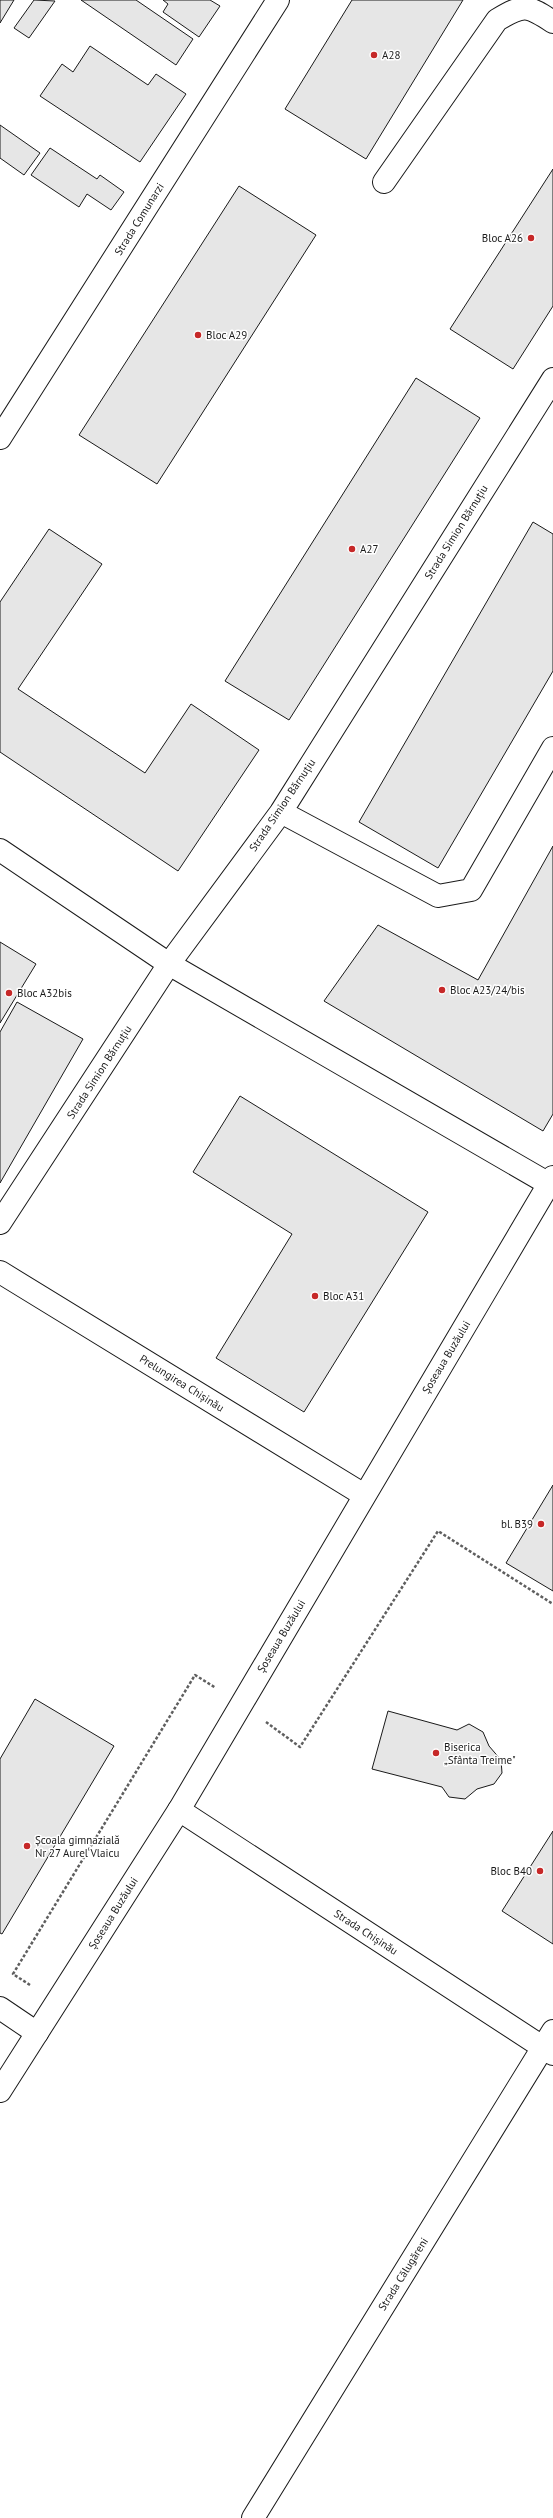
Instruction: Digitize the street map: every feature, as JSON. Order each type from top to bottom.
[{"type":"street","name":"Strada Comunarzi","points":[[0,438],[6,415],[278,0]]},
{"type":"street","points":[[384,182],[497,20],[514,10],[532,8],[553,22]]},
{"type":"street","name":"Strada Simion Bărnuțiu","points":[[0,1224],[169,964],[281,812],[546,403],[553,379]]},
{"type":"street","points":[[281,812],[438,896],[471,890],[553,748]]},
{"type":"street","points":[[0,850],[169,964],[551,1180]]},
{"type":"street","name":"Șoseaua Buzăului","points":[[0,2090],[179,1810],[551,1180]]},
{"type":"street","name":"Prelungirea Chișinău","points":[[0,1272],[364,1495]]},
{"type":"street","name":"Strada Chișinău","points":[[179,1810],[550,2044]]},
{"type":"street","points":[[0,2008],[37,2033]]},
{"type":"street","name":"Strada Călugăreni","points":[[253,2518],[550,2044]]},
{"type":"building","points":[[0,0],[14,0],[0,23]]},
{"type":"building","points":[[34,0],[55,1],[29,38],[14,28]]},
{"type":"building","points":[[81,0],[136,0],[193,39],[176,65]]},
{"type":"building","points":[[163,0],[210,0],[220,6],[199,37],[163,12],[168,4]]},
{"type":"building","name":"A28","points":[[352,0],[463,0],[366,159],[285,109]]},
{"type":"building","points":[[90,46],[148,85],[156,74],[186,94],[140,162],[40,96],[62,64],[73,72]]},
{"type":"building","points":[[0,125],[40,153],[24,175],[0,158]]},
{"type":"building","points":[[50,148],[97,179],[100,175],[124,192],[111,210],[87,194],[79,207],[31,175]]},
{"type":"building","name":"Bloc A26","points":[[553,169],[553,306],[513,369],[450,329]]},
{"type":"building","name":"Bloc A29","points":[[239,186],[316,235],[157,484],[79,435]]},
{"type":"building","name":"A27","points":[[416,378],[480,418],[289,720],[225,681]]},
{"type":"building","points":[[533,522],[553,534],[553,671],[438,868],[359,822]]},
{"type":"building","points":[[49,529],[102,564],[18,689],[145,773],[191,704],[259,750],[178,871],[0,752],[0,602]]},
{"type":"building","name":"Bloc A23/24/bis","points":[[553,846],[553,1114],[543,1131],[324,1001],[378,925],[478,980]]},
{"type":"building","name":"Bloc A32bis","points":[[0,942],[36,964],[0,1023]]},
{"type":"building","points":[[17,1002],[83,1039],[0,1183],[0,1032]]},
{"type":"building","name":"Bloc A31","points":[[240,1096],[428,1212],[304,1412],[216,1358],[292,1234],[193,1172]]},
{"type":"building","name":"bl. B39","points":[[553,1485],[553,1591],[506,1563]]},
{"type":"building","name":"Școala gimnazială Nr 27 Aurel Vlaicu","points":[[35,1699],[114,1746],[2,1934],[0,1933],[0,1759]]},
{"type":"building","name":"Biserica „Sfânta Treime\"","points":[[388,1711],[457,1730],[469,1724],[483,1732],[489,1746],[501,1760],[502,1773],[494,1784],[477,1789],[465,1799],[449,1797],[442,1787],[372,1769]]},
{"type":"building","name":"Bloc B40","points":[[553,1831],[553,1944],[502,1911]]},
{"type":"place","name":"A28","points":[[374,55]]},
{"type":"place","name":"Bloc A26","points":[[531,238]]},
{"type":"place","name":"Bloc A29","points":[[198,335]]},
{"type":"place","name":"A27","points":[[352,549]]},
{"type":"place","name":"Bloc A23/24/bis","points":[[442,990]]},
{"type":"place","name":"Bloc A32bis","points":[[9,993]]},
{"type":"place","name":"Bloc A31","points":[[315,1296]]},
{"type":"place","name":"bl. B39","points":[[541,1524]]},
{"type":"place","name":"Biserica „Sfânta Treime\"","points":[[436,1753]]},
{"type":"place","name":"Școala gimnazială Nr 27 Aurel Vlaicu","points":[[27,1846]]},
{"type":"place","name":"Bloc B40","points":[[540,1871]]}]
